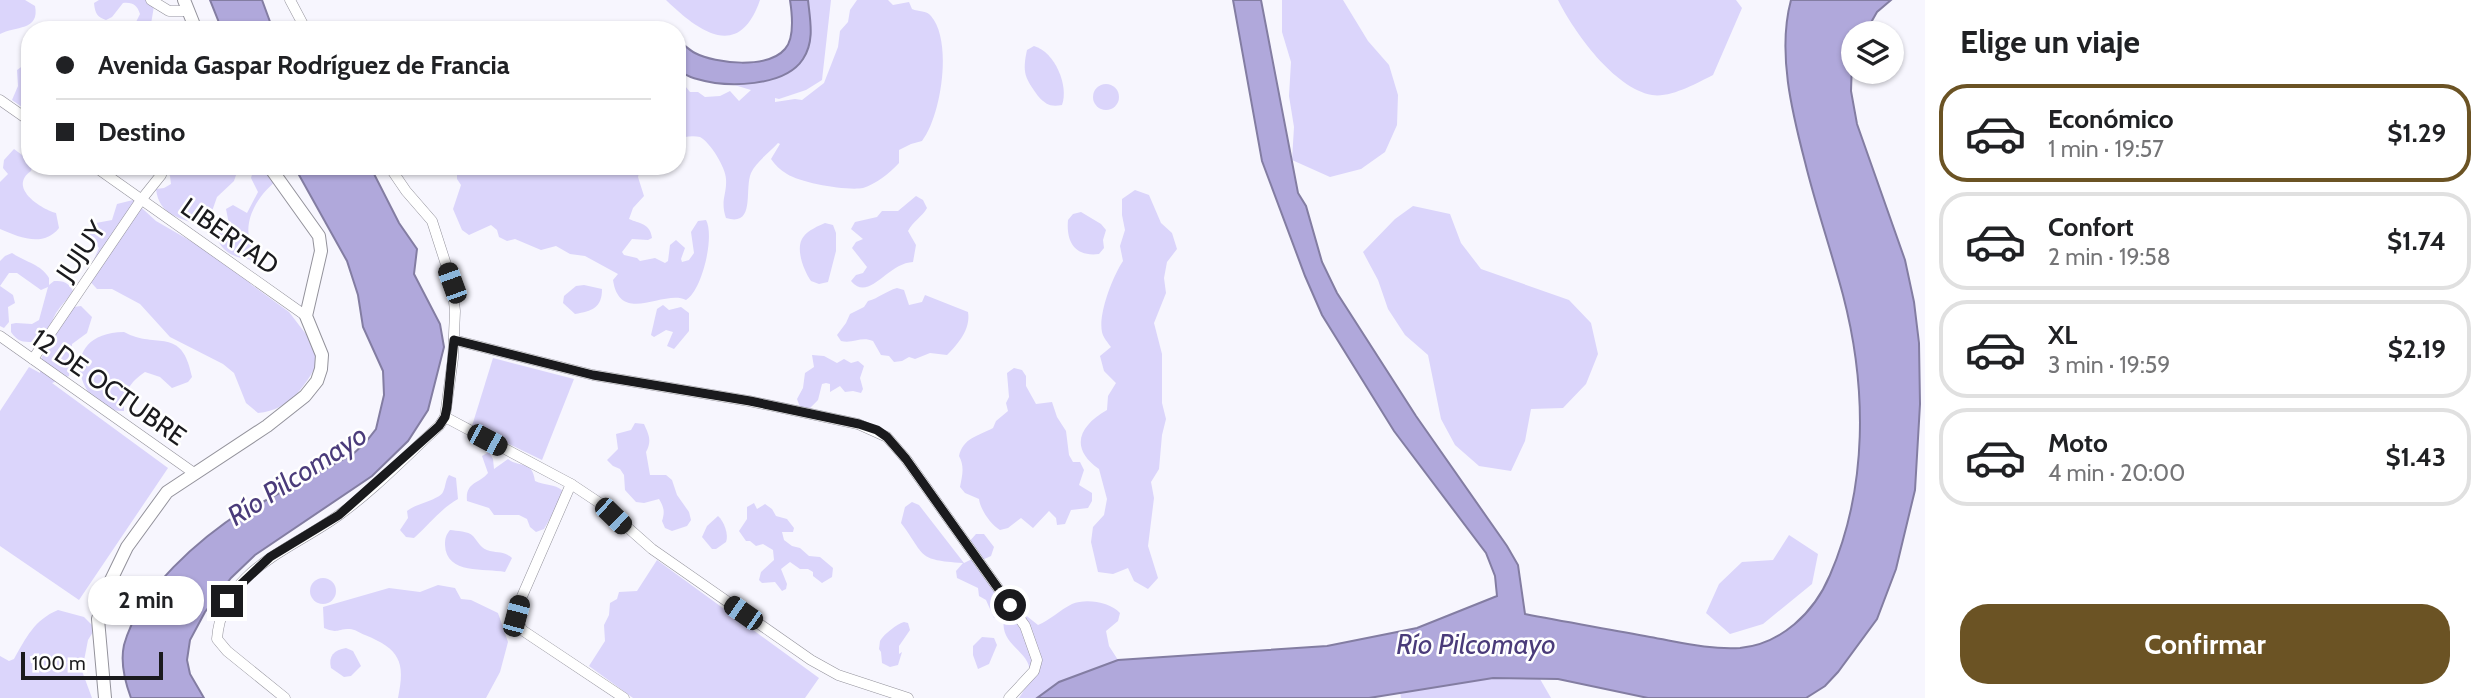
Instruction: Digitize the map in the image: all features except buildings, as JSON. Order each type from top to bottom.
[{"type":"street","points":[[151,0],[169,11],[186,6]]},
{"type":"street","points":[[290,0],[301,21]]},
{"type":"street","points":[[2,104],[21,116]]},
{"type":"street","name":"LIBERTAD","points":[[106,175],[306,316]]},
{"type":"street","name":"JUJUY","points":[[33,359],[141,200],[161,175]]},
{"type":"street","points":[[105,698],[98,619],[111,580],[127,547],[167,492],[267,426],[305,396],[317,381],[321,369],[322,355],[306,316],[321,251],[319,236],[275,175]]},
{"type":"street","points":[[285,698],[227,652],[218,639],[219,622],[225,604],[237,588],[270,557],[339,515],[439,426],[445,417],[454,340],[452,283],[432,221],[395,175]]},
{"type":"street","name":"12 DE OCTUBRE","points":[[0,336],[194,473]]},
{"type":"street","points":[[454,340],[593,375],[750,401],[877,430],[887,437],[906,459],[1025,626],[1037,660],[1034,671],[1009,698]]},
{"type":"street","points":[[445,417],[571,484],[601,504],[652,549],[811,660],[838,675],[908,698]]},
{"type":"street","points":[[571,484],[516,616],[522,630],[624,698]]},
{"type":"shaded area","points":[[0,0],[25,0],[35,6],[33,21],[21,21],[21,27],[0,34]]},
{"type":"shaded area","points":[[99,0],[148,0],[154,6],[152,21],[136,21],[140,14],[136,6],[123,3],[112,17],[106,20],[96,12],[94,3]]},
{"type":"shaded area","points":[[666,0],[760,0],[751,19],[741,30],[730,35],[718,35],[692,22]]},
{"type":"shaded area","points":[[808,0],[831,0],[822,80],[806,90],[775,98],[775,102],[802,100],[824,83],[838,47],[840,31],[848,22],[850,10],[857,0],[888,0],[893,5],[909,2],[912,9],[929,14],[938,28],[943,60],[939,97],[929,130],[922,141],[899,150],[899,163],[891,171],[863,188],[824,186],[787,174],[771,159],[780,144],[778,143],[751,173],[747,205],[742,217],[726,218],[726,179],[723,168],[717,156],[700,137],[686,137],[686,87],[690,92],[698,92],[705,97],[720,96],[730,91],[739,101],[751,90],[731,84],[773,80],[811,40]]},
{"type":"shaded area","points":[[1282,0],[1343,0],[1368,41],[1389,65],[1398,95],[1397,125],[1385,152],[1361,169],[1330,177],[1292,160],[1294,127],[1289,96],[1291,62],[1282,32]]},
{"type":"shaded area","points":[[1558,0],[1736,0],[1742,8],[1713,75],[1684,89],[1652,95],[1624,82],[1597,57]]},
{"type":"shaded area","points":[[1034,46],[1042,49],[1054,62],[1064,89],[1062,105],[1052,105],[1044,101],[1027,80],[1027,50]]},
{"type":"shaded area","points":[[21,67],[21,106],[12,100],[18,86],[17,70]]},
{"type":"shaded area","points":[[1106,84],[1115,88],[1119,97],[1115,106],[1106,110],[1097,106],[1093,97],[1097,88]]},
{"type":"shaded area","points":[[14,149],[21,154],[21,175],[27,175],[23,184],[24,190],[35,202],[56,213],[59,228],[53,234],[46,238],[31,239],[0,229],[0,182],[8,174],[3,168],[4,160]]},
{"type":"shaded area","points":[[236,175],[234,181],[217,197],[210,217],[202,226],[172,215],[162,205],[156,189],[171,184],[170,176]]},
{"type":"shaded area","points":[[252,175],[272,175],[276,181],[259,199],[249,221],[254,260],[232,255],[217,239],[219,231],[227,231],[229,224],[226,209],[233,205],[247,213],[258,192]]},
{"type":"shaded area","points":[[457,175],[639,175],[644,196],[633,208],[629,219],[647,227],[652,238],[632,239],[622,252],[640,261],[655,258],[665,263],[668,261],[670,245],[676,240],[685,248],[682,262],[689,260],[694,253],[691,232],[698,221],[706,220],[709,238],[702,275],[692,295],[686,300],[677,298],[633,304],[624,301],[617,294],[613,280],[618,274],[585,256],[570,254],[556,246],[541,250],[515,239],[507,241],[499,237],[497,230],[491,225],[469,235],[462,230],[453,209],[461,185]]},
{"type":"shaded area","points":[[1135,190],[1149,195],[1161,223],[1172,233],[1177,249],[1167,262],[1164,278],[1166,293],[1154,323],[1162,354],[1162,403],[1166,419],[1159,469],[1151,482],[1154,498],[1148,546],[1158,578],[1148,589],[1134,581],[1128,568],[1113,574],[1098,572],[1091,542],[1093,527],[1104,515],[1107,499],[1099,469],[1084,453],[1081,445],[1084,430],[1107,410],[1108,396],[1116,383],[1104,371],[1100,356],[1111,347],[1104,338],[1101,324],[1111,285],[1123,261],[1120,246],[1125,230],[1122,199]]},
{"type":"shaded area","points":[[916,196],[923,200],[927,208],[908,231],[916,245],[913,262],[895,268],[872,285],[858,287],[851,281],[867,267],[852,248],[856,242],[863,239],[851,229],[855,222],[877,217],[882,211],[898,211]]},
{"type":"shaded area","points":[[133,200],[156,221],[227,262],[252,285],[289,312],[322,355],[304,385],[289,401],[270,411],[258,413],[246,403],[234,373],[223,364],[170,337],[140,304],[112,289],[97,289],[86,277],[99,248],[88,236],[96,223],[112,220],[117,204]]},
{"type":"shaded area","points":[[1413,206],[1450,214],[1461,243],[1481,269],[1569,300],[1591,323],[1598,354],[1586,384],[1563,408],[1531,409],[1525,441],[1511,471],[1479,466],[1455,445],[1441,419],[1428,355],[1405,335],[1388,309],[1378,280],[1363,252],[1395,219]]},
{"type":"shaded area","points":[[1081,212],[1106,230],[1104,248],[1099,254],[1084,253],[1071,241],[1068,220],[1073,214]]},
{"type":"shaded area","points":[[825,223],[833,225],[836,251],[828,282],[819,284],[811,281],[806,271],[800,246],[806,234]]},
{"type":"shaded area","points":[[12,253],[42,269],[49,278],[49,285],[54,281],[63,282],[73,291],[56,313],[44,337],[35,342],[26,342],[19,340],[11,332],[11,324],[32,324],[39,320],[48,287],[41,290],[17,273],[9,273],[0,286],[0,261]]},
{"type":"shaded area","points":[[0,286],[13,295],[15,303],[8,307],[9,322],[4,328],[0,326]]},
{"type":"shaded area","points":[[576,286],[602,289],[602,295],[591,310],[575,314],[563,303],[564,296]]},
{"type":"shaded area","points":[[897,288],[904,290],[909,305],[922,302],[925,295],[968,312],[966,330],[947,355],[930,353],[915,359],[909,357],[894,362],[889,356],[881,355],[873,341],[841,341],[837,335],[850,314],[864,307],[868,301]]},
{"type":"shaded area","points":[[663,305],[669,310],[681,307],[689,313],[689,331],[674,349],[667,346],[673,332],[666,330],[654,337],[651,335],[657,309]]},
{"type":"shaded area","points":[[81,306],[92,317],[87,333],[72,344],[69,376],[52,383],[168,468],[79,600],[0,546],[0,411],[29,367],[40,373],[40,361],[66,308]]},
{"type":"shaded area","points":[[124,332],[175,345],[188,361],[192,377],[188,382],[172,388],[160,377],[145,372],[128,388],[124,411],[108,408],[95,400],[80,373],[81,358],[88,345],[102,336]]},
{"type":"shaded area","points":[[812,355],[824,356],[837,363],[844,359],[851,363],[858,361],[864,366],[860,378],[863,389],[861,393],[845,392],[840,386],[830,392],[830,384],[826,383],[822,384],[818,400],[809,409],[800,407],[797,399],[803,388],[805,373],[814,367]]},
{"type":"shaded area","points":[[493,358],[574,379],[542,460],[472,426]]},
{"type":"shaded area","points":[[1014,368],[1022,370],[1026,376],[1026,386],[1036,404],[1052,402],[1066,431],[1069,455],[1073,462],[1080,462],[1084,470],[1079,485],[1092,493],[1088,508],[1071,510],[1065,524],[1057,525],[1056,518],[1049,511],[1033,528],[1021,518],[1008,528],[1000,530],[987,516],[979,499],[965,493],[960,487],[961,450],[972,438],[993,428],[996,421],[1008,411],[1007,373]]},
{"type":"shaded area","points":[[635,423],[644,424],[648,435],[649,445],[646,452],[650,475],[666,475],[672,480],[677,495],[689,512],[691,520],[687,526],[672,531],[665,528],[662,521],[664,510],[659,499],[636,502],[625,490],[624,475],[620,469],[607,460],[618,449],[616,434],[631,430]]},
{"type":"shaded area","points":[[489,452],[494,469],[508,459],[529,467],[535,481],[563,491],[561,513],[552,515],[544,529],[536,532],[527,519],[519,515],[494,515],[489,508],[467,501],[470,487],[488,473],[482,456]]},
{"type":"shaded area","points":[[449,475],[456,478],[458,499],[440,512],[414,538],[406,537],[400,530],[408,518],[407,511],[441,495]]},
{"type":"shaded area","points":[[912,502],[919,505],[964,563],[972,559],[968,543],[976,534],[984,534],[994,547],[991,556],[980,561],[982,575],[1006,608],[1013,605],[1038,625],[1078,602],[1098,602],[1116,609],[1120,613],[1118,621],[1106,631],[1109,646],[1118,660],[1059,682],[1037,698],[1019,698],[1028,683],[1030,671],[1022,654],[1008,640],[1004,631],[1004,619],[994,618],[986,600],[979,596],[978,588],[957,578],[956,571],[963,563],[929,558],[919,549],[901,523],[905,507]]},
{"type":"shaded area","points":[[754,503],[757,509],[765,504],[776,516],[787,519],[794,528],[793,532],[782,532],[784,540],[809,556],[820,557],[833,568],[832,577],[822,583],[813,576],[813,572],[800,569],[790,562],[781,569],[787,584],[786,589],[782,591],[775,582],[762,583],[759,580],[761,572],[774,560],[773,550],[763,544],[756,546],[746,541],[739,531],[747,519],[747,507]]},
{"type":"shaded area","points":[[718,516],[725,528],[727,539],[716,549],[712,549],[702,537],[707,526]]},
{"type":"shaded area","points":[[450,530],[468,533],[484,549],[504,553],[512,558],[505,572],[468,568],[452,561],[447,555],[445,545]]},
{"type":"shaded area","points":[[1789,535],[1818,554],[1812,584],[1763,624],[1730,634],[1706,613],[1719,584],[1742,562],[1773,560]]},
{"type":"shaded area","points":[[657,560],[819,678],[805,698],[633,698],[589,666],[605,641],[604,625],[609,615],[610,603],[617,599],[619,592],[637,591]]},
{"type":"shaded area","points":[[323,578],[332,582],[336,591],[332,600],[323,604],[314,600],[310,591],[314,582]]},
{"type":"shaded area","points":[[438,585],[455,588],[461,599],[471,600],[498,613],[508,642],[500,672],[486,698],[398,698],[400,665],[392,651],[377,640],[353,630],[335,631],[324,628],[323,607],[389,588],[420,592]]},
{"type":"shaded area","points":[[58,610],[84,617],[92,625],[93,632],[88,640],[82,671],[92,698],[0,698],[0,656],[9,661],[14,659],[37,624]]},
{"type":"shaded area","points":[[904,622],[908,623],[910,630],[899,646],[899,654],[902,652],[898,665],[890,667],[882,663],[880,641],[884,635]]},
{"type":"shaded area","points":[[982,637],[994,638],[997,645],[989,664],[978,669],[973,646]]},
{"type":"shaded area","points":[[346,648],[353,651],[361,666],[351,676],[344,677],[331,668],[330,660],[335,652]]},
{"type":"shaded area","points":[[1493,678],[1540,679],[1551,698],[1401,698],[1400,692]]},
{"type":"water","points":[[210,0],[262,0],[270,21],[218,21]]},
{"type":"water","points":[[790,0],[808,0],[809,45],[803,59],[795,68],[769,80],[739,84],[709,82],[686,75],[686,47],[704,57],[728,62],[755,62],[777,55],[785,49],[790,39]]},
{"type":"water","name":"Río Pilcomayo","points":[[1233,0],[1261,0],[1298,193],[1306,206],[1322,262],[1337,293],[1416,416],[1518,565],[1525,614],[1717,648],[1755,645],[1782,633],[1794,624],[1815,602],[1823,589],[1842,541],[1851,507],[1860,437],[1851,330],[1791,102],[1785,40],[1791,0],[1891,0],[1877,12],[1872,21],[1841,21],[1841,84],[1851,84],[1857,124],[1905,260],[1914,302],[1919,343],[1920,404],[1915,490],[1896,569],[1877,619],[1838,672],[1825,686],[1806,698],[1648,698],[1558,679],[1493,678],[1369,698],[1037,698],[1059,682],[1118,660],[1327,646],[1417,628],[1497,596],[1495,576],[1486,553],[1394,431],[1322,315],[1262,161]]},
{"type":"water","points":[[299,175],[375,175],[399,223],[417,249],[414,274],[440,324],[444,347],[428,410],[408,441],[372,476],[255,555],[231,578],[205,612],[190,640],[187,660],[190,674],[204,698],[131,698],[124,672],[124,645],[143,605],[157,585],[191,550],[229,520],[247,508],[353,454],[376,429],[384,395],[383,371],[363,327],[358,295],[347,261]]},
{"type":"route","points":[[227,601],[270,557],[339,515],[439,426],[447,407],[454,340],[593,375],[750,401],[877,430],[887,437],[906,459],[1010,605]]}]
